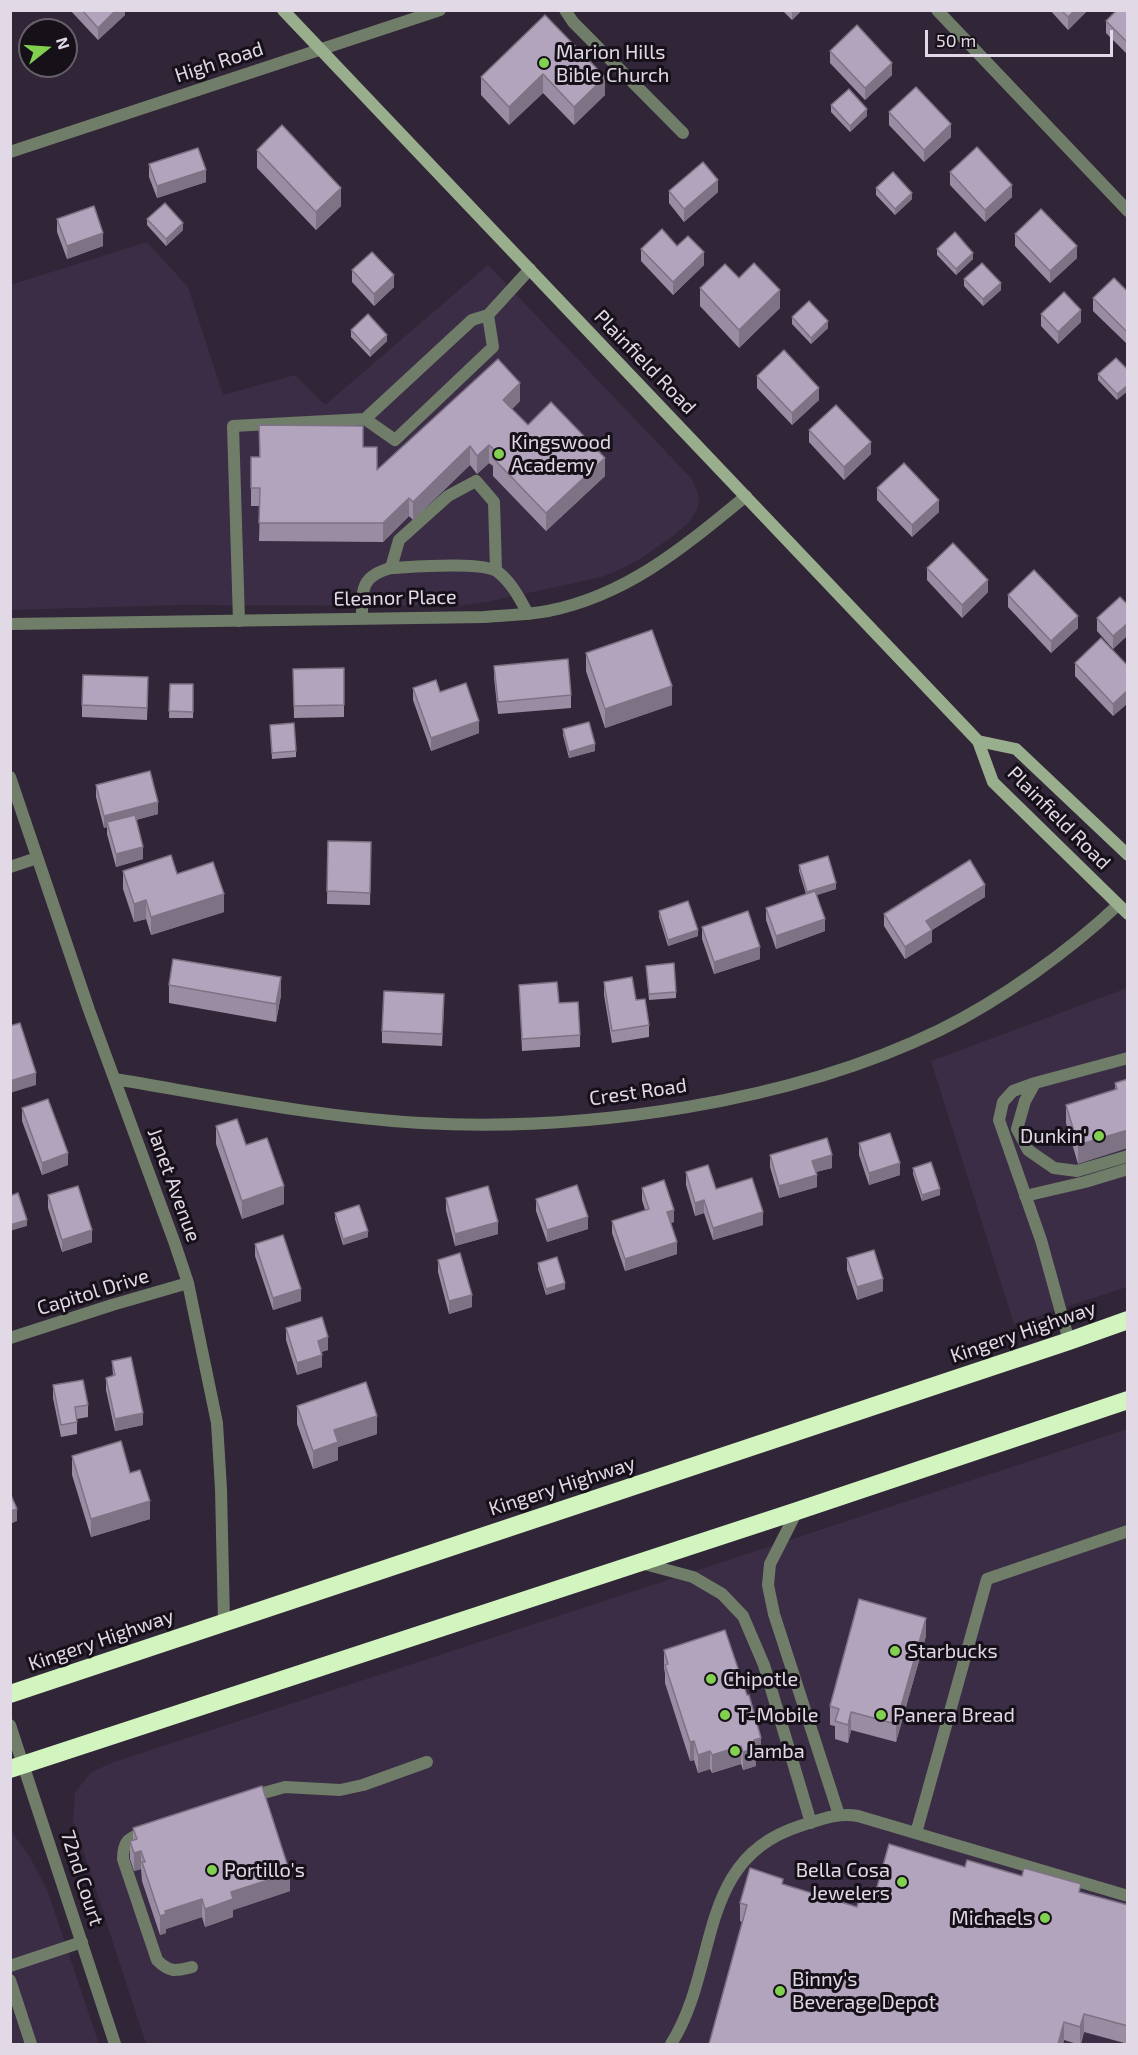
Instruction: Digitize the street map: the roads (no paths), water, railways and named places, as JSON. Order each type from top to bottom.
[{"type":"highway","name":"Kingery Highway","points":[[10,1694],[1128,1320]]},
{"type":"highway","points":[[17,1767],[1128,1400]]},
{"type":"main road","name":"Plainfield Road","points":[[283,10],[978,741],[993,782],[1123,910]]},
{"type":"main road","name":"Plainfield Road","points":[[978,741],[1016,749],[1128,855]]},
{"type":"street","name":"High Road","points":[[10,152],[441,10]]},
{"type":"street","points":[[565,10],[573,22],[683,133]]},
{"type":"street","points":[[937,10],[1128,211]]},
{"type":"street","points":[[365,419],[472,320],[489,315],[530,269]]},
{"type":"street","points":[[239,621],[233,426],[365,419],[395,440],[493,347],[489,315]]},
{"type":"street","points":[[391,568],[399,540],[448,496],[476,481],[494,502],[496,570]]},
{"type":"street","name":"Eleanor Place","points":[[10,624],[239,621],[528,614],[550,611],[595,598],[633,581],[664,561],[746,496]]},
{"type":"street","points":[[362,618],[362,592],[368,578],[391,568],[481,566],[496,570],[508,581],[528,614]]},
{"type":"street","name":"Janet Avenue","points":[[10,777],[89,1010],[188,1283],[217,1423],[222,1489],[224,1622]]},
{"type":"street","points":[[10,867],[37,858]]},
{"type":"street","name":"Crest Road","points":[[115,1079],[312,1112],[421,1123],[540,1123],[659,1111],[776,1088],[837,1071],[906,1046],[974,1012],[1123,910]]},
{"type":"street","points":[[1069,1341],[1041,1240],[999,1120],[1003,1102],[1013,1091],[1128,1058]]},
{"type":"street","points":[[1035,1083],[1025,1101],[1017,1129],[1028,1150],[1054,1168],[1077,1171],[1128,1156]]},
{"type":"street","points":[[1025,1196],[1128,1169]]},
{"type":"street","name":"Capitol Drive","points":[[10,1338],[188,1283]]},
{"type":"street","points":[[797,1511],[770,1564],[768,1586],[774,1614],[839,1815]]},
{"type":"street","points":[[916,1833],[987,1579],[1128,1531]]},
{"type":"street","points":[[640,1563],[693,1577],[722,1594],[743,1616],[764,1665],[812,1822]]},
{"type":"street","name":"72nd Court","points":[[10,1725],[17,1767],[82,1942],[115,2044]]},
{"type":"street","points":[[237,1800],[285,1787],[340,1790],[363,1785],[427,1762]]},
{"type":"street","points":[[671,2044],[687,2013],[709,1937],[731,1876],[754,1849],[774,1836],[812,1822],[839,1815],[858,1816],[1128,1896]]},
{"type":"street","points":[[161,1826],[129,1838],[123,1846],[123,1859],[157,1960],[166,1969],[177,1971],[192,1967]]},
{"type":"street","points":[[10,1966],[82,1942]]},
{"type":"street","points":[[10,1980],[31,2044]]},
{"type":"place","name":"Marion Hills Bible Church","points":[[544,63]]},
{"type":"place","name":"Kingswood Academy","points":[[499,454]]},
{"type":"place","name":"Dunkin'","points":[[1099,1136]]},
{"type":"place","name":"Starbucks","points":[[895,1651]]},
{"type":"place","name":"Chipotle","points":[[711,1679]]},
{"type":"place","name":"T-Mobile","points":[[725,1715]]},
{"type":"place","name":"Panera Bread","points":[[881,1715]]},
{"type":"place","name":"Jamba","points":[[735,1751]]},
{"type":"place","name":"Portillo's","points":[[212,1870]]},
{"type":"place","name":"Bella Cosa Jewelers","points":[[902,1882]]},
{"type":"place","name":"Michaels","points":[[1045,1918]]},
{"type":"place","name":"Binny's Beverage Depot","points":[[780,1991]]}]
